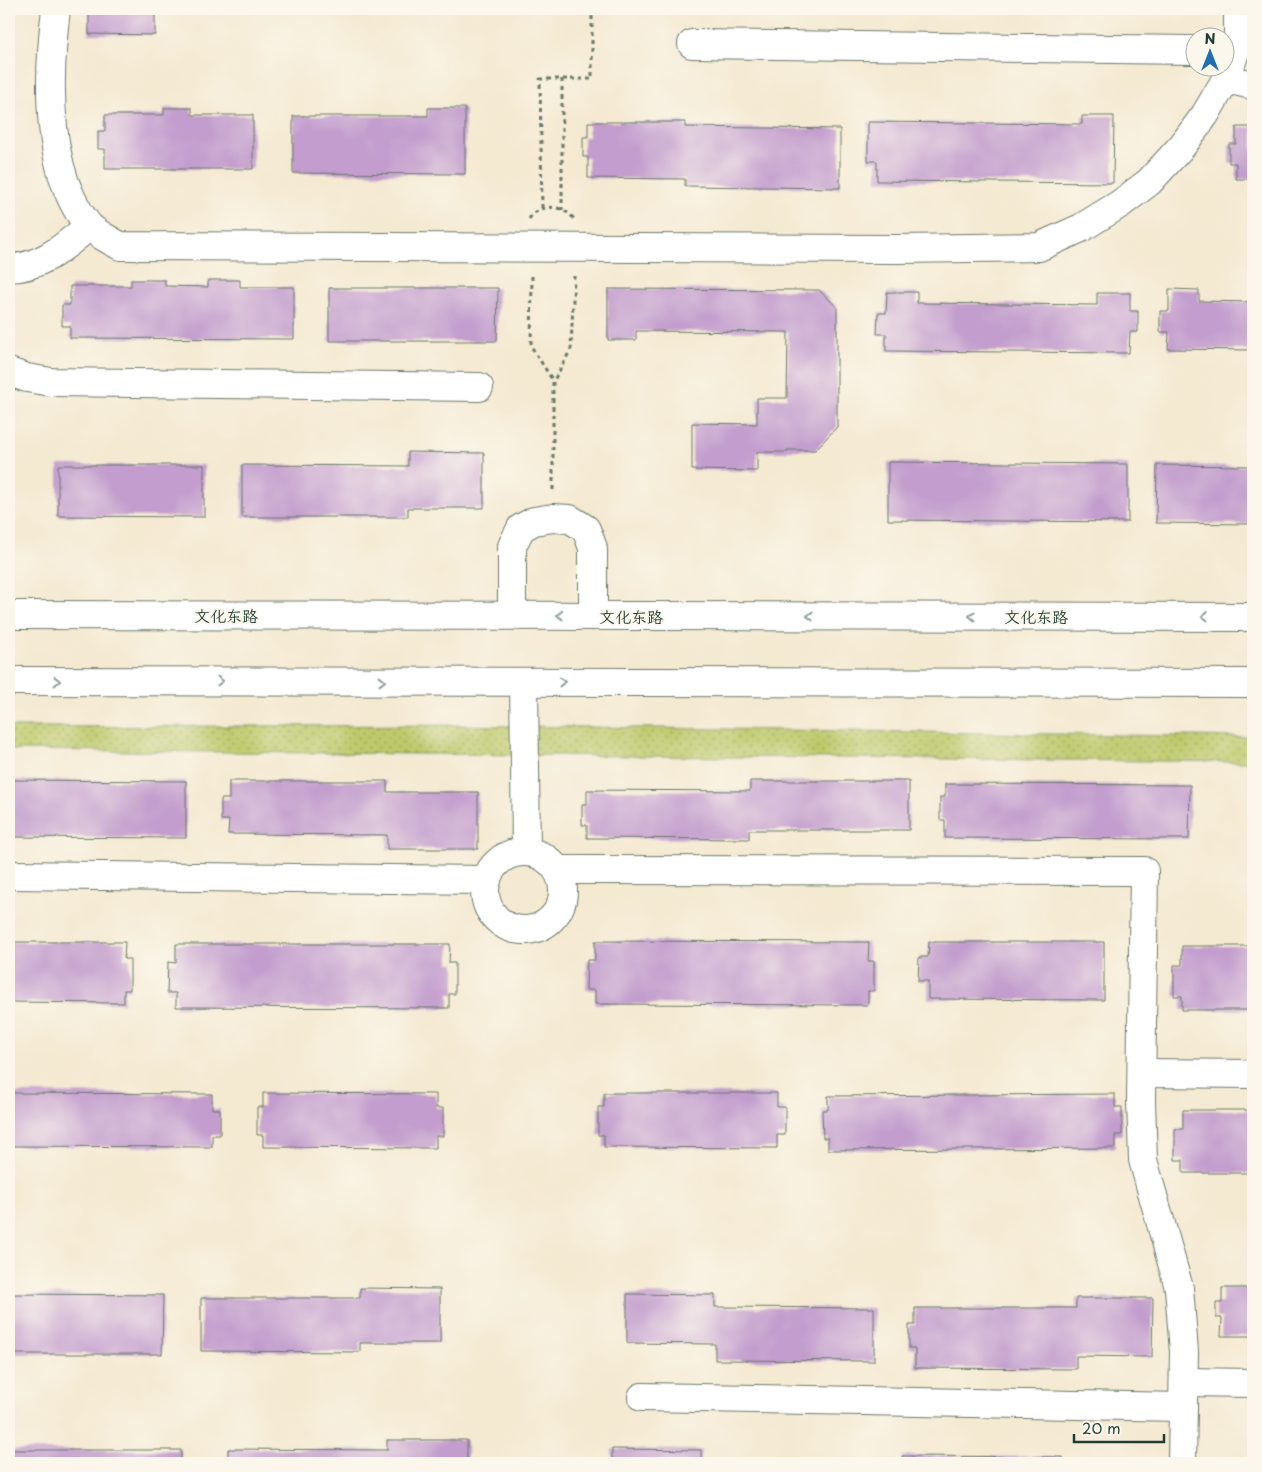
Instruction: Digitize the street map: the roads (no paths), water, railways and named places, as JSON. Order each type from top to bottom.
[{"type":"main road","points":[[56,9],[51,64],[51,111],[56,147],[70,198],[89,226],[120,246],[899,249],[1038,247],[1081,228],[1120,204],[1149,182],[1182,146],[1205,115],[1226,79],[1238,46],[1238,9]]},
{"type":"main road","points":[[692,44],[1184,50]]},
{"type":"main road","points":[[1226,79],[1253,85]]},
{"type":"main road","points":[[9,268],[34,265],[58,251],[89,226]]},
{"type":"main road","points":[[9,372],[27,378],[51,382],[479,387]]},
{"type":"main road","points":[[512,615],[512,546],[521,528],[534,521],[554,518],[570,519],[586,529],[593,548],[593,616]]},
{"type":"main road","name":"文化东路","points":[[9,614],[1253,616]]},
{"type":"main road","points":[[9,681],[1253,682]]},
{"type":"main road","points":[[524,682],[526,852]]},
{"type":"main road","points":[[526,852],[538,855],[548,861],[557,870],[563,888],[560,908],[552,919],[540,928],[526,931],[511,928],[498,921],[489,909],[485,895],[487,880],[493,867],[502,859],[526,852]]},
{"type":"main road","points":[[557,870],[1144,871],[1143,1160],[1179,1288],[1184,1352],[1182,1463]]},
{"type":"main road","points":[[9,875],[487,880]]},
{"type":"main road","points":[[1142,1072],[1253,1074]]},
{"type":"main road","points":[[642,1398],[1183,1395],[1253,1383]]}]
